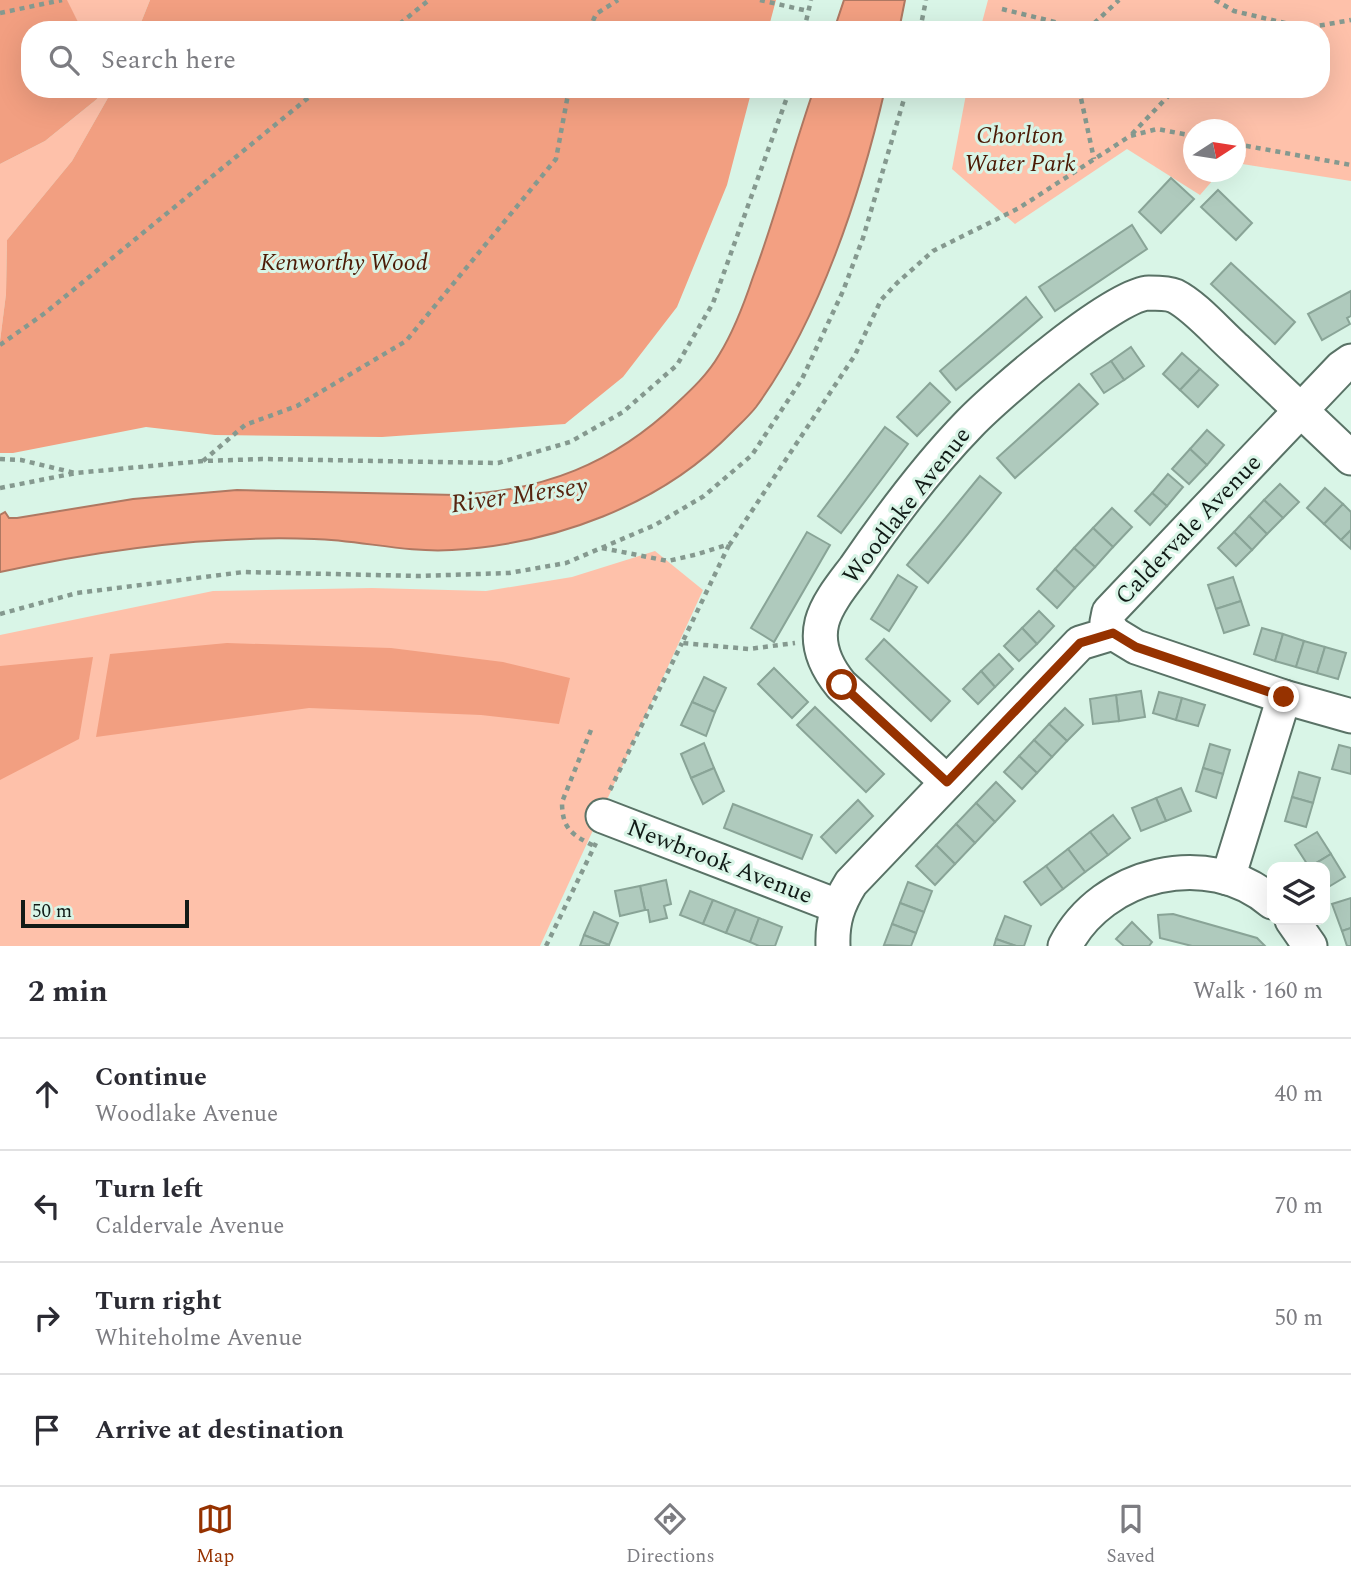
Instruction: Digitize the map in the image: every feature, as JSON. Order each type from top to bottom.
[{"type":"street","name":"Woodlake Avenue","points":[[820,639],[822,621],[835,596],[874,539],[934,463],[972,421],[1078,332],[1129,298],[1146,293],[1174,296],[1218,332],[1351,458]]},
{"type":"street","name":"Caldervale Avenue","points":[[833,946],[832,933],[837,906],[851,883],[1080,643],[1113,633],[1107,622],[1109,611],[1341,368],[1351,361]]},
{"type":"street","points":[[1113,633],[1136,647],[1284,697],[1351,716]]},
{"type":"street","points":[[820,639],[829,671],[947,782]]},
{"type":"street","points":[[1228,878],[1284,697]]},
{"type":"street","name":"Newbrook Avenue","points":[[599,831],[837,906]]},
{"type":"street","points":[[1065,946],[1073,929],[1104,898],[1143,879],[1185,872],[1228,878],[1267,898]]},
{"type":"street","points":[[1295,925],[1310,946]]},
{"type":"path","points":[[0,13],[62,0]]},
{"type":"path","points":[[403,21],[429,0]]},
{"type":"path","points":[[593,21],[596,14],[618,0]]},
{"type":"path","points":[[760,0],[808,11]]},
{"type":"path","points":[[806,21],[811,0]]},
{"type":"path","points":[[922,21],[926,0]]},
{"type":"path","points":[[1097,21],[1119,0]]},
{"type":"path","points":[[1215,0],[1234,11],[1278,21]]},
{"type":"path","points":[[1002,9],[1051,21]]},
{"type":"path","points":[[1330,24],[1351,20]]},
{"type":"path","points":[[0,345],[45,313],[308,98]]},
{"type":"path","points":[[203,461],[245,425],[297,407],[406,341],[556,159],[567,98]]},
{"type":"path","points":[[0,488],[76,473],[203,461],[262,459],[498,463],[570,442],[623,412],[677,365],[713,303],[787,98]]},
{"type":"path","points":[[0,614],[77,593],[244,572],[419,576],[509,573],[566,563],[655,526],[704,496],[752,455],[802,379],[843,291],[863,238],[904,98]]},
{"type":"path","points":[[1081,98],[1094,159]]},
{"type":"path","points":[[546,946],[599,831],[610,789],[730,544],[855,355],[881,300],[933,251],[1018,208],[1130,136],[1166,98]]},
{"type":"path","points":[[1130,136],[1157,129],[1183,134]]},
{"type":"path","points":[[1246,146],[1351,165]]},
{"type":"path","points":[[0,459],[21,460],[76,473]]},
{"type":"path","points":[[600,548],[668,561],[730,544]]},
{"type":"path","points":[[682,643],[749,649],[820,639]]},
{"type":"path","points":[[591,730],[562,802],[562,814],[565,825],[573,835],[599,831]]},
{"type":"green space","points":[[0,0],[67,0],[78,21],[21,21],[21,98],[97,99],[45,141],[0,164]]},
{"type":"green space","points":[[66,0],[150,0],[142,21],[77,21]]},
{"type":"green space","points":[[150,0],[776,0],[770,21],[142,21]]},
{"type":"green space","name":"Chorlton Water Park","points":[[988,0],[1351,0],[1351,181],[1246,165],[1246,119],[1183,119],[1183,182],[1211,182],[1200,195],[1127,149],[1015,224],[952,169],[965,98],[1330,98],[1330,21],[982,21]]},
{"type":"green space","points":[[108,98],[72,161],[7,240],[6,294],[0,341],[0,164],[45,141],[97,99]]},
{"type":"green space","name":"Kenworthy Wood","points":[[108,98],[750,98],[727,185],[677,307],[623,377],[565,424],[382,437],[215,435],[146,427],[13,453],[0,453],[0,341],[6,294],[7,240],[72,161]]},
{"type":"green space","points":[[655,551],[703,590],[540,946],[0,946],[0,635],[213,591],[372,588],[486,591],[572,577]]},
{"type":"green space","points":[[227,643],[391,648],[503,662],[570,678],[559,724],[481,715],[309,708],[96,737],[110,654]]},
{"type":"green space","points":[[93,657],[79,739],[0,780],[0,666]]},
{"type":"water","points":[[844,0],[905,0],[901,21],[837,21]]},
{"type":"water","name":"River Mersey","points":[[811,98],[883,98],[864,170],[835,255],[818,296],[779,373],[756,407],[732,432],[672,481],[638,500],[566,530],[490,546],[435,550],[331,540],[235,539],[117,550],[0,572],[0,515],[5,512],[9,518],[17,518],[133,499],[237,490],[456,495],[518,488],[575,470],[628,443],[677,403],[705,375],[729,336],[761,254]]},
{"type":"building","points":[[1171,178],[1194,199],[1161,233],[1139,212]]},
{"type":"building","points":[[1218,190],[1252,223],[1236,240],[1201,207]]},
{"type":"building","points":[[1132,225],[1147,249],[1055,311],[1039,287]]},
{"type":"building","points":[[1231,263],[1295,322],[1275,344],[1211,284]]},
{"type":"building","points":[[1351,291],[1351,316],[1347,318],[1350,324],[1322,340],[1308,314]]},
{"type":"building","points":[[1026,297],[1042,317],[956,390],[940,371]]},
{"type":"building","points":[[1131,347],[1144,366],[1124,380],[1111,361]]},
{"type":"building","points":[[1182,353],[1200,369],[1180,390],[1163,374]]},
{"type":"building","points":[[1111,361],[1124,380],[1104,393],[1091,374]]},
{"type":"building","points":[[1200,369],[1218,385],[1198,407],[1180,390]]},
{"type":"building","points":[[930,383],[950,402],[917,436],[897,417]]},
{"type":"building","points":[[1079,384],[1098,404],[1015,478],[997,458]]},
{"type":"building","points":[[885,427],[908,444],[841,533],[818,516]]},
{"type":"building","points":[[1207,430],[1224,445],[1207,465],[1190,449]]},
{"type":"building","points":[[1190,449],[1207,465],[1189,484],[1172,469]]},
{"type":"building","points":[[1168,474],[1183,487],[1167,506],[1152,493]]},
{"type":"building","points":[[980,476],[1001,493],[928,583],[907,565]]},
{"type":"building","points":[[1280,484],[1299,502],[1283,518],[1264,500]]},
{"type":"building","points":[[1325,488],[1343,504],[1324,524],[1307,508]]},
{"type":"building","points":[[1152,493],[1167,506],[1150,525],[1135,511]]},
{"type":"building","points":[[1264,500],[1283,518],[1267,534],[1249,516]]},
{"type":"building","points":[[1343,504],[1351,512],[1351,530],[1341,540],[1324,524]]},
{"type":"building","points":[[1112,508],[1132,527],[1113,547],[1093,528]]},
{"type":"building","points":[[1249,516],[1267,534],[1252,550],[1234,532]]},
{"type":"building","points":[[1093,528],[1113,547],[1095,567],[1074,548]]},
{"type":"building","points":[[1351,530],[1351,549],[1341,540]]},
{"type":"building","points":[[807,532],[830,545],[774,642],[751,628]]},
{"type":"building","points":[[1234,532],[1252,550],[1236,566],[1218,548]]},
{"type":"building","points":[[1074,548],[1095,567],[1075,588],[1055,569]]},
{"type":"building","points":[[1055,569],[1075,588],[1057,608],[1037,589]]},
{"type":"building","points":[[898,575],[917,587],[889,631],[871,619]]},
{"type":"building","points":[[1233,577],[1241,601],[1216,609],[1208,585]]},
{"type":"building","points":[[1241,601],[1249,625],[1224,633],[1216,609]]},
{"type":"building","points":[[1039,611],[1054,626],[1037,644],[1022,628]]},
{"type":"building","points":[[1022,628],[1037,644],[1019,661],[1004,646]]},
{"type":"building","points":[[1262,628],[1283,634],[1275,661],[1254,654]]},
{"type":"building","points":[[1283,634],[1304,641],[1296,667],[1275,661]]},
{"type":"building","points":[[884,639],[950,701],[931,721],[866,659]]},
{"type":"building","points":[[1304,641],[1325,647],[1317,673],[1296,667]]},
{"type":"building","points":[[1325,647],[1346,653],[1338,679],[1317,673]]},
{"type":"building","points":[[999,654],[1013,669],[995,687],[981,671]]},
{"type":"building","points":[[774,668],[808,702],[792,718],[758,684]]},
{"type":"building","points":[[981,671],[995,687],[978,704],[963,689]]},
{"type":"building","points":[[704,677],[726,688],[715,712],[692,702]]},
{"type":"building","points":[[1141,691],[1145,717],[1119,721],[1116,695]]},
{"type":"building","points":[[1159,692],[1182,698],[1176,720],[1153,713]]},
{"type":"building","points":[[1116,695],[1119,721],[1093,724],[1090,699]]},
{"type":"building","points":[[1182,698],[1205,705],[1198,726],[1176,720]]},
{"type":"building","points":[[692,702],[715,712],[706,736],[681,725]]},
{"type":"building","points":[[815,707],[884,774],[866,792],[797,725]]},
{"type":"building","points":[[1065,708],[1083,725],[1067,741],[1049,724]]},
{"type":"building","points":[[1049,724],[1067,741],[1052,757],[1034,740]]},
{"type":"building","points":[[1034,740],[1052,757],[1037,773],[1019,756]]},
{"type":"building","points":[[704,743],[714,768],[691,778],[681,754]]},
{"type":"building","points":[[1210,744],[1230,750],[1223,774],[1203,768]]},
{"type":"building","points":[[1339,745],[1351,748],[1351,774],[1332,769]]},
{"type":"building","points":[[1019,756],[1037,773],[1022,789],[1004,772]]},
{"type":"building","points":[[714,768],[724,791],[703,804],[691,778]]},
{"type":"building","points":[[1203,768],[1223,774],[1216,798],[1196,791]]},
{"type":"building","points":[[1299,772],[1320,778],[1313,803],[1292,797]]},
{"type":"building","points":[[996,782],[1015,801],[995,822],[976,803]]},
{"type":"building","points":[[1181,788],[1191,811],[1166,821],[1156,798]]},
{"type":"building","points":[[1292,797],[1313,803],[1306,827],[1285,821]]},
{"type":"building","points":[[1156,798],[1166,821],[1141,831],[1132,808]]},
{"type":"building","points":[[858,800],[873,816],[836,853],[821,837]]},
{"type":"building","points":[[976,803],[995,822],[975,843],[956,824]]},
{"type":"building","points":[[733,804],[812,835],[802,859],[724,828]]},
{"type":"building","points":[[1113,815],[1130,838],[1108,855],[1090,832]]},
{"type":"building","points":[[956,824],[975,843],[955,864],[936,845]]},
{"type":"building","points":[[1090,832],[1108,855],[1085,872],[1068,849]]},
{"type":"building","points":[[1317,832],[1331,854],[1317,862],[1306,862],[1295,845]]},
{"type":"building","points":[[936,845],[955,864],[935,885],[916,866]]},
{"type":"building","points":[[1068,849],[1085,872],[1063,889],[1046,866]]},
{"type":"building","points":[[1331,854],[1345,877],[1330,886],[1330,862],[1318,862]]},
{"type":"building","points":[[1046,866],[1063,889],[1041,905],[1024,882]]},
{"type":"building","points":[[666,880],[671,904],[664,906],[667,918],[650,922],[640,886]]},
{"type":"building","points":[[908,882],[932,891],[924,912],[900,903]]},
{"type":"building","points":[[640,886],[645,910],[620,916],[615,891]]},
{"type":"building","points":[[690,891],[713,900],[703,924],[680,915]]},
{"type":"building","points":[[1351,898],[1351,928],[1342,931],[1332,904]]},
{"type":"building","points":[[713,900],[736,909],[726,933],[703,924]]},
{"type":"building","points":[[900,903],[924,912],[916,933],[892,924]]},
{"type":"building","points":[[736,909],[759,918],[750,942],[726,933]]},
{"type":"building","points":[[594,912],[618,923],[609,945],[584,935]]},
{"type":"building","points":[[1173,914],[1257,938],[1265,946],[1192,946],[1160,938],[1158,915]]},
{"type":"building","points":[[1005,916],[1031,926],[1024,946],[996,939]]},
{"type":"building","points":[[759,918],[782,927],[775,946],[759,946],[750,942]]},
{"type":"building","points":[[1132,922],[1152,942],[1149,946],[1124,946],[1116,939]]},
{"type":"building","points":[[892,924],[916,933],[911,946],[884,945]]},
{"type":"building","points":[[1351,928],[1351,946],[1347,946],[1342,931]]},
{"type":"building","points":[[584,935],[609,945],[609,946],[580,946]]},
{"type":"building","points":[[996,939],[1016,946],[994,946]]},
{"type":"route","points":[[842,685],[947,782],[1080,643],[1113,633],[1136,647],[1284,697]]}]
